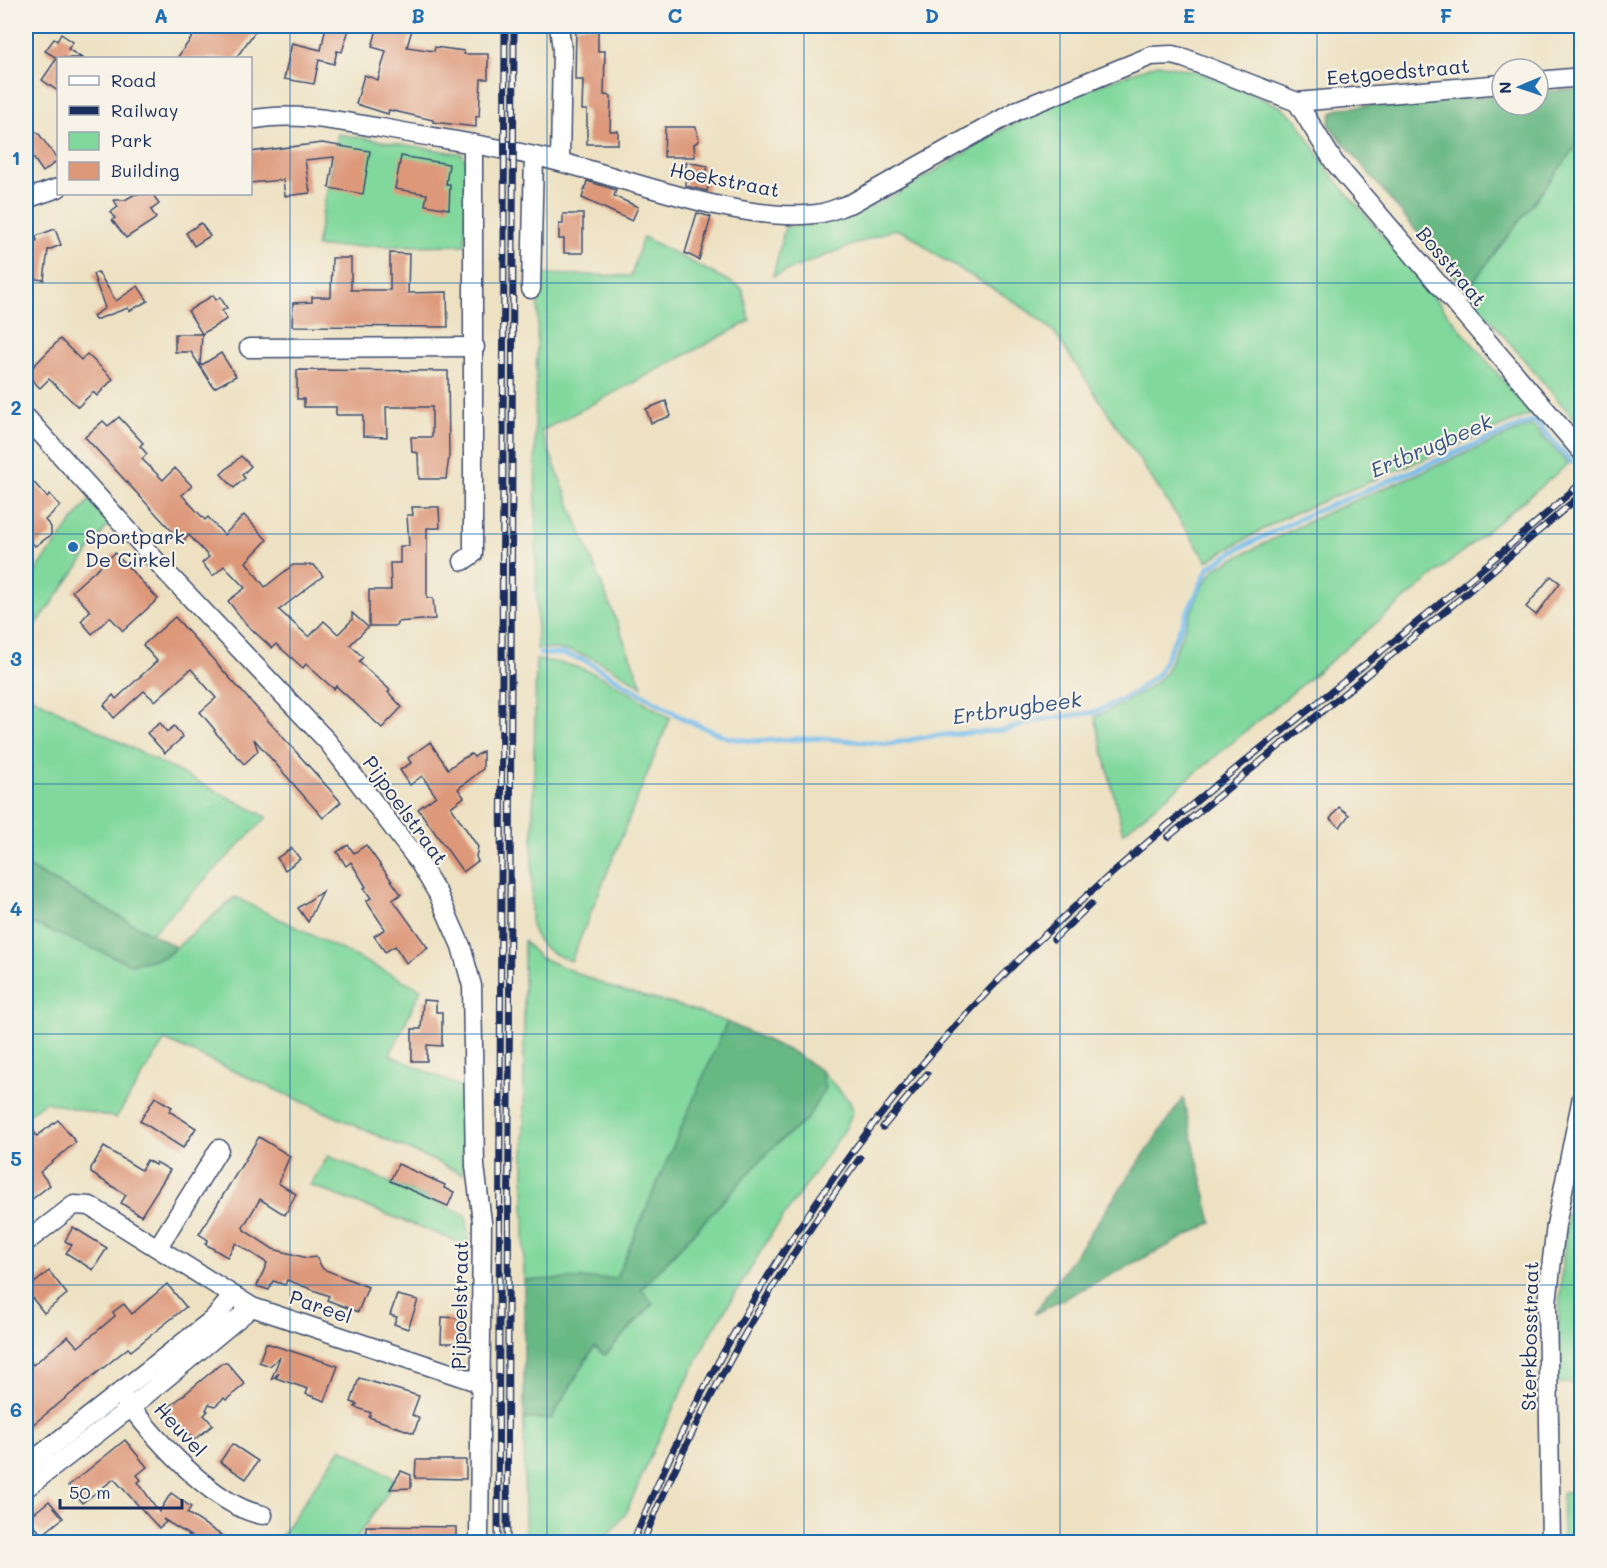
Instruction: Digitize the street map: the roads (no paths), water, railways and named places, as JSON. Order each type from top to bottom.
[{"type":"street","points":[[559,26],[562,50],[560,162]]},
{"type":"street","name":"Hoekstraat","points":[[252,120],[306,117],[473,144],[560,162],[668,192],[747,210],[797,215],[822,213],[852,203],[1018,110],[1151,56],[1172,55],[1184,58],[1297,102]]},
{"type":"street","points":[[1550,80],[1581,77]]},
{"type":"street","name":"Eetgoedstraat","points":[[1297,102],[1490,85]]},
{"type":"street","name":"Bosstraat","points":[[1297,102],[1335,162],[1581,452]]},
{"type":"street","points":[[463,561],[472,554],[475,347],[473,144]]},
{"type":"street","points":[[531,289],[534,156]]},
{"type":"street","points":[[26,199],[57,188]]},
{"type":"street","points":[[249,348],[475,347]]},
{"type":"street","name":"Pijpoelstraat","points":[[26,417],[167,573],[328,742],[420,862],[438,894],[461,946],[472,986],[475,1166],[482,1222],[479,1542]]},
{"type":"street","name":"Sterkbosstraat","points":[[1551,1542],[1547,1304],[1556,1225],[1581,1097]]},
{"type":"street","points":[[158,1247],[219,1149]]},
{"type":"street","name":"Pareel","points":[[26,1242],[74,1205],[90,1206],[252,1307],[480,1383]]},
{"type":"street","points":[[26,1466],[213,1319],[233,1296]]},
{"type":"street","name":"Heuvel","points":[[26,1488],[130,1408],[252,1307]]},
{"type":"street","name":"Heuvel","points":[[118,1392],[187,1472],[250,1513],[263,1515]]},
{"type":"waterway","name":"Ertbrugbeek","points":[[540,654],[563,654],[586,661],[686,720],[729,738],[754,741],[819,738],[888,744],[931,736],[1006,730],[1038,720],[1096,712],[1134,693],[1159,673],[1209,567],[1238,549],[1307,515],[1534,420],[1571,462]]},
{"type":"railway","points":[[498,1542],[505,26]]},
{"type":"railway","points":[[507,1542],[514,26]]},
{"type":"railway","points":[[633,1542],[672,1453],[716,1367],[764,1283],[817,1202],[874,1123],[936,1049],[1001,977],[1133,855],[1261,748],[1456,591],[1582,482]]},
{"type":"railway","points":[[1168,837],[1450,607],[1582,494]]},
{"type":"railway","points":[[1054,939],[1091,904]]},
{"type":"railway","points":[[883,1127],[927,1074]]},
{"type":"railway","points":[[643,1542],[688,1441],[767,1296],[860,1158]]},
{"type":"place","name":"Sportpark De Cirkel","points":[[73,547]]}]
